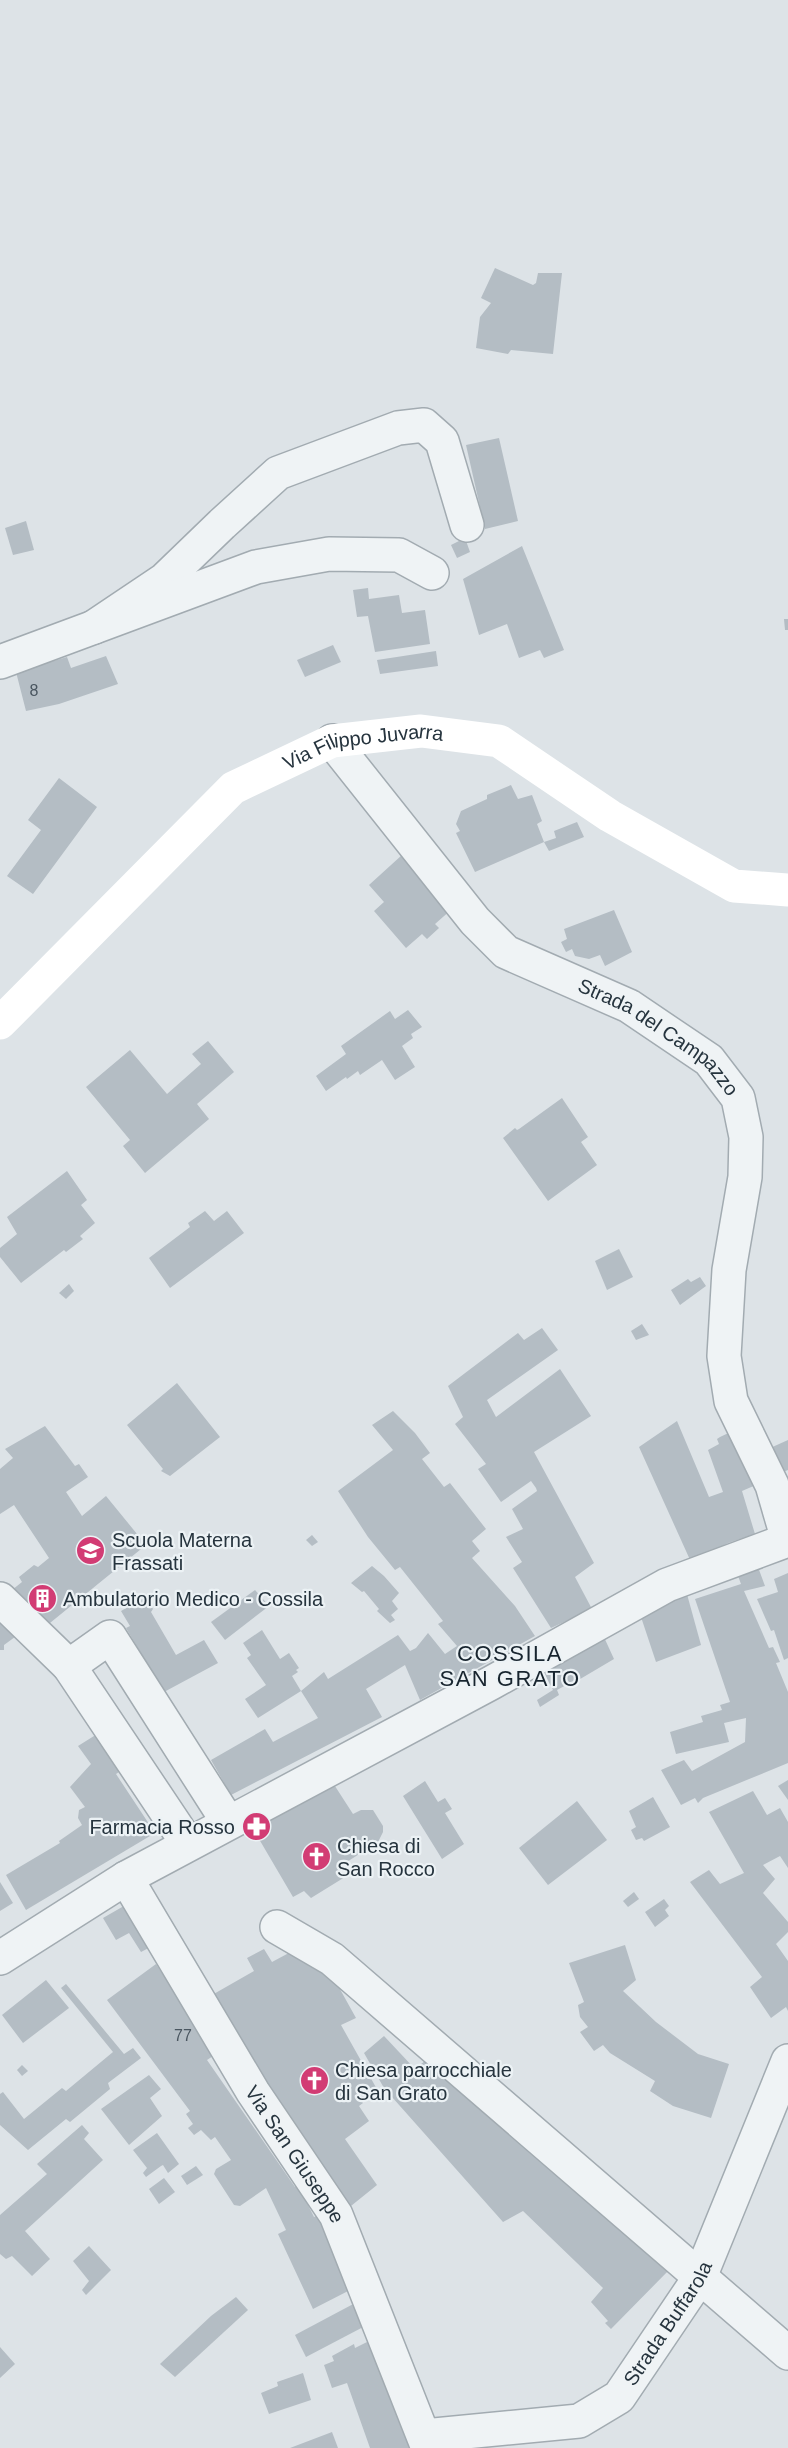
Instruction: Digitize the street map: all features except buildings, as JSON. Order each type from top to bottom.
[{"type":"main road","name":"Via Filippo Juvarra","points":[[0,1023],[233,789],[332,741],[422,731],[499,741],[610,816],[734,886],[788,890]]},
{"type":"street","points":[[94,627],[164,580],[278,473],[398,428],[424,425],[442,441],[467,525]]},
{"type":"street","points":[[0,662],[256,567],[329,554],[399,555],[432,573]]},
{"type":"street","name":"Strada del Campazzo","points":[[332,741],[475,921],[506,952],[629,1006],[709,1060],[738,1098],[746,1137],[746,1177],[729,1270],[724,1356],[731,1401],[772,1485],[788,1540]]},
{"type":"street","points":[[0,1959],[126,1878],[491,1683],[667,1585],[788,1540]]},
{"type":"street","points":[[0,1599],[69,1666],[188,1844]]},
{"type":"street","points":[[69,1666],[110,1637],[228,1822]]},
{"type":"street","name":"Via San Giuseppe","points":[[126,1878],[253,2092],[336,2215],[426,2442]]},
{"type":"street","points":[[277,1927],[332,1959],[788,2353]]},
{"type":"street","name":"Strada Buffarola","points":[[426,2442],[579,2421],[619,2397],[700,2277],[788,2061]]},
{"type":"place","name":"Scuola Materna Frassati","points":[[91,1551]]},
{"type":"place","name":"Ambulatorio Medico - Cossila","points":[[42,1599]]},
{"type":"place","name":"Farmacia Rosso","points":[[256,1827]]},
{"type":"place","name":"Chiesa di San Rocco","points":[[316,1857]]},
{"type":"place","name":"Chiesa parrocchiale di San Grato","points":[[314,2081]]},
{"type":"district","name":"COSSILA SAN GRATO","points":[[510,1666]]}]
